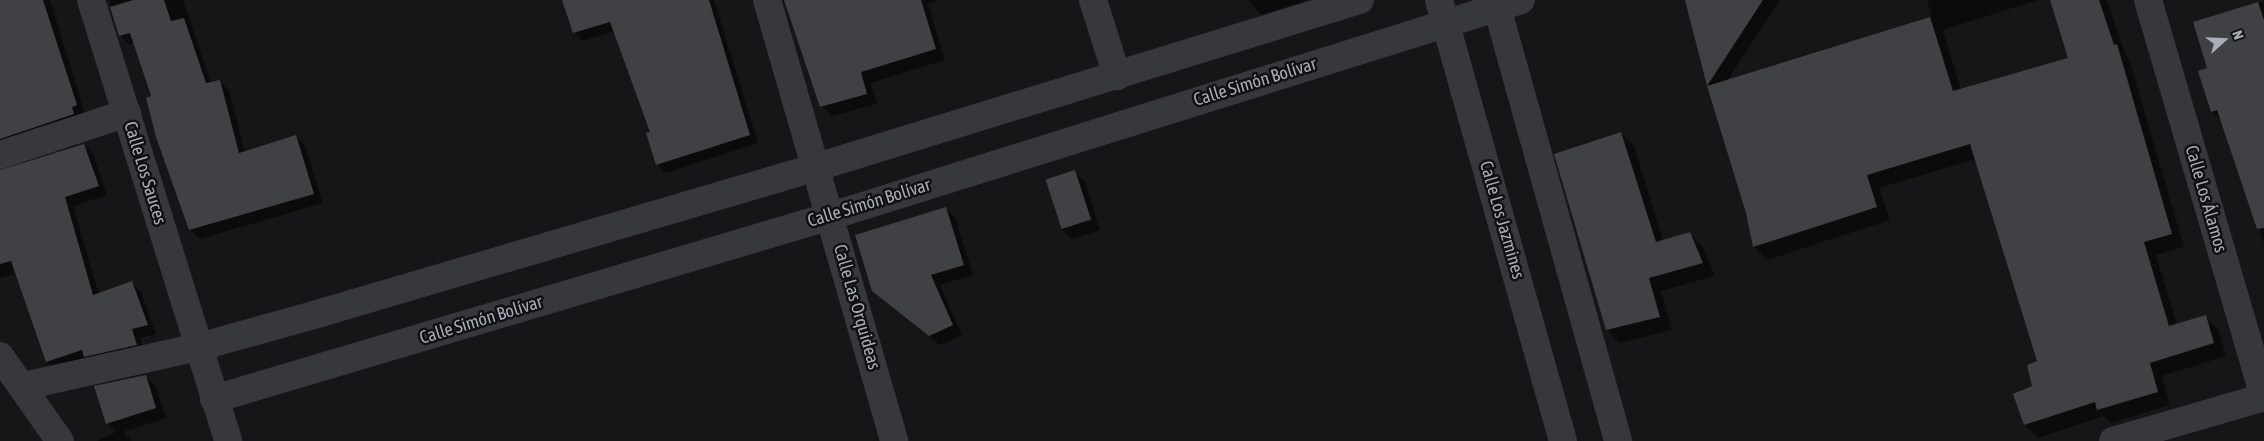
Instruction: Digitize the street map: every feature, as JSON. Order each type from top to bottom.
[{"type":"street","name":"Calle Los Sauces","points":[[91,0],[228,441]]},
{"type":"street","name":"Calle Las Orquideas","points":[[767,0],[817,167],[894,441]]},
{"type":"street","points":[[1093,0],[1117,76]]},
{"type":"street","points":[[24,386],[199,347],[817,167],[1360,0]]},
{"type":"street","name":"Calle Los Álamos","points":[[2148,0],[2264,397]]},
{"type":"street","points":[[1505,2],[1618,441]]},
{"type":"street","name":"Calle Simón Bolívar","points":[[214,399],[831,216],[1443,11],[1505,2]]},
{"type":"street","name":"Calle Los Jazmines","points":[[1443,11],[1563,441]]},
{"type":"street","points":[[0,155],[126,114]]},
{"type":"street","points":[[0,356],[24,386],[60,441]]},
{"type":"street","points":[[2113,441],[2264,397]]},
{"type":"building","points":[[0,0],[43,0],[77,105],[72,107],[74,114],[0,139]]},
{"type":"building","points":[[133,0],[164,0],[171,21],[184,18],[206,83],[220,80],[239,153],[296,135],[314,194],[189,230],[156,137],[146,98],[151,96],[130,33],[119,36],[110,7]]},
{"type":"building","points":[[562,0],[709,0],[750,135],[656,165],[646,133],[650,132],[610,22],[573,33]]},
{"type":"building","points":[[784,0],[921,0],[936,49],[861,72],[867,94],[820,107]]},
{"type":"building","points":[[1685,0],[1763,0],[1707,86]]},
{"type":"building","points":[[2050,0],[2099,0],[2114,45],[2117,44],[2172,234],[2144,242],[2169,326],[2206,315],[2214,343],[2150,363],[2158,392],[2097,410],[2095,402],[2024,425],[2013,394],[2032,386],[2027,365],[2037,361],[1970,144],[1867,175],[1877,207],[1753,247],[1746,213],[1707,86],[1930,17],[1953,91],[2068,58]]},
{"type":"building","points":[[2258,2],[2264,20],[2264,228],[2257,229],[2217,110],[2211,112],[2198,71],[2207,68],[2193,22]]},
{"type":"building","points":[[1621,132],[1656,242],[1690,232],[1703,263],[1649,278],[1660,317],[1606,330],[1554,154]]},
{"type":"building","points":[[84,144],[99,186],[65,197],[93,295],[132,281],[148,325],[132,329],[137,345],[84,357],[82,350],[46,362],[11,261],[0,264],[0,170]]},
{"type":"building","points":[[1075,170],[1091,219],[1062,229],[1046,180]]},
{"type":"building","points":[[946,207],[964,265],[931,275],[953,325],[929,336],[872,291],[855,235]]},
{"type":"building","points":[[146,375],[156,408],[106,424],[94,386]]}]
